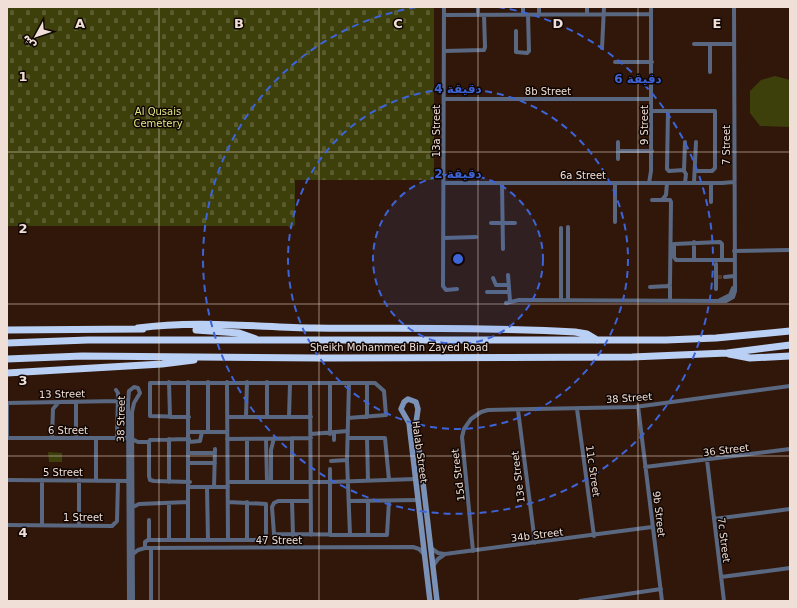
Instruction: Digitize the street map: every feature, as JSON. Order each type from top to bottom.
[{"type":"highway","points":[[7,330],[186,326],[461,328],[575,332],[587,334],[597,340]]},
{"type":"highway","points":[[138,328],[239,333],[258,340]]},
{"type":"highway","name":"Sheikh Mohammed Bin Zayed Road","points":[[7,343],[88,340],[697,339],[790,331]]},
{"type":"highway","name":"Sheikh Mohammed Bin Zayed Road","points":[[7,359],[82,356],[321,358],[632,357],[728,353],[790,345]]},
{"type":"highway","points":[[728,353],[744,358],[790,356]]},
{"type":"highway","points":[[7,373],[168,364],[208,357]]},
{"type":"street","name":"13a Street","points":[[444,7],[443,287],[446,290],[457,289]]},
{"type":"street","points":[[478,7],[478,15]]},
{"type":"street","points":[[522,15],[523,7]]},
{"type":"street","points":[[539,7],[539,14]]},
{"type":"street","points":[[587,14],[588,7]]},
{"type":"street","points":[[602,48],[604,7]]},
{"type":"street","name":"9 Street","points":[[652,7],[652,183]]},
{"type":"street","name":"7 Street","points":[[670,300],[718,300],[730,295],[734,282],[734,7]]},
{"type":"street","points":[[444,16],[652,14]]},
{"type":"street","points":[[444,51],[484,50],[486,48],[484,15]]},
{"type":"street","points":[[516,31],[516,52],[527,53],[529,50],[528,15]]},
{"type":"street","points":[[694,44],[734,44]]},
{"type":"street","points":[[710,44],[710,72]]},
{"type":"street","points":[[615,62],[652,62]]},
{"type":"street","name":"8b Street","points":[[444,99],[651,99]]},
{"type":"street","points":[[652,111],[713,110],[715,112],[715,168],[712,171],[696,171]]},
{"type":"street","points":[[668,111],[667,170],[670,172],[684,171]]},
{"type":"street","points":[[618,142],[618,159]]},
{"type":"street","points":[[685,142],[685,183]]},
{"type":"street","points":[[694,183],[696,171],[696,142]]},
{"type":"street","points":[[618,151],[652,151]]},
{"type":"street","name":"6a Street","points":[[444,183],[734,183]]},
{"type":"street","points":[[615,183],[615,222]]},
{"type":"street","points":[[662,200],[666,194],[667,183]]},
{"type":"street","points":[[711,183],[711,202]]},
{"type":"street","points":[[502,184],[503,249]]},
{"type":"street","points":[[508,275],[508,302],[561,299],[670,300],[671,202],[652,200]]},
{"type":"street","points":[[491,224],[515,223]]},
{"type":"street","points":[[568,227],[568,300]]},
{"type":"street","points":[[561,228],[561,299]]},
{"type":"street","points":[[444,238],[476,237]]},
{"type":"street","points":[[694,242],[694,260]]},
{"type":"street","points":[[722,260],[721,242],[674,244],[675,259],[694,260],[722,260],[734,260]]},
{"type":"street","points":[[734,251],[790,250]]},
{"type":"street","points":[[716,264],[716,289]]},
{"type":"street","points":[[725,277],[734,276]]},
{"type":"street","points":[[493,278],[494,284],[497,285],[497,292]]},
{"type":"street","points":[[497,285],[508,285]]},
{"type":"street","points":[[650,287],[670,286]]},
{"type":"street","points":[[487,292],[508,292]]},
{"type":"street","points":[[189,417],[152,417],[149,414],[149,385],[153,382],[367,383],[376,384],[384,391],[387,413],[385,416],[348,418]]},
{"type":"street","points":[[169,382],[170,417]]},
{"type":"street","points":[[188,382],[190,485],[188,502],[188,540]]},
{"type":"street","points":[[208,382],[208,432]]},
{"type":"street","points":[[227,382],[228,540]]},
{"type":"street","points":[[246,417],[247,382]]},
{"type":"street","points":[[267,382],[267,417]]},
{"type":"street","points":[[289,417],[290,382]]},
{"type":"street","points":[[310,383],[311,535]]},
{"type":"street","points":[[330,383],[332,433],[334,440]]},
{"type":"street","points":[[349,383],[347,460],[350,535]]},
{"type":"street","points":[[367,383],[367,417]]},
{"type":"street","name":"38 Street","points":[[471,419],[484,411],[636,406],[790,386]]},
{"type":"street","name":"38 Street","points":[[129,601],[130,438],[132,409],[140,393],[137,388],[131,388],[129,394],[130,438],[132,446],[133,601]]},
{"type":"street","points":[[116,390],[118,393],[117,437]]},
{"type":"street","points":[[129,394],[132,398],[138,397]]},
{"type":"street","name":"Halab Street","points":[[430,601],[409,423],[402,409],[402,404],[408,399],[414,400],[418,406],[416,423],[437,601]]},
{"type":"street","name":"13 Street","points":[[7,403],[118,401]]},
{"type":"street","points":[[76,402],[76,438]]},
{"type":"street","points":[[7,403],[7,437]]},
{"type":"street","points":[[47,403],[52,412]]},
{"type":"street","points":[[52,438],[52,412],[54,406],[58,403]]},
{"type":"street","name":"9b Street","points":[[636,406],[662,601]]},
{"type":"street","name":"11c Street","points":[[577,408],[594,536]]},
{"type":"street","name":"13e Street","points":[[518,410],[535,543]]},
{"type":"street","points":[[227,417],[311,417]]},
{"type":"street","name":"15d Street","points":[[471,419],[464,429],[462,441],[475,551]]},
{"type":"street","points":[[227,439],[292,438],[348,431]]},
{"type":"street","points":[[189,432],[227,432]]},
{"type":"street","points":[[130,438],[138,442],[149,442],[153,439],[169,438],[200,441],[202,432]]},
{"type":"street","name":"6 Street","points":[[7,437],[130,438]]},
{"type":"street","points":[[348,438],[384,437],[387,440],[389,480]]},
{"type":"street","points":[[96,438],[96,480]]},
{"type":"street","points":[[169,438],[169,482]]},
{"type":"street","points":[[269,482],[270,450],[274,438]]},
{"type":"street","points":[[292,438],[292,482]]},
{"type":"street","points":[[367,438],[368,480]]},
{"type":"street","points":[[247,439],[247,482]]},
{"type":"street","points":[[266,439],[269,482]]},
{"type":"street","points":[[132,446],[138,442]]},
{"type":"street","points":[[149,442],[149,478],[154,481],[208,487],[228,487]]},
{"type":"street","name":"36 Street","points":[[645,469],[790,449]]},
{"type":"street","points":[[189,452],[215,451],[214,487]]},
{"type":"street","points":[[331,460],[347,460]]},
{"type":"street","name":"7c Street","points":[[706,460],[724,601]]},
{"type":"street","points":[[189,463],[215,463]]},
{"type":"street","points":[[330,469],[330,535]]},
{"type":"street","points":[[228,482],[330,482],[415,479]]},
{"type":"street","name":"5 Street","points":[[7,480],[129,480]]},
{"type":"street","points":[[42,480],[42,525]]},
{"type":"street","points":[[79,480],[79,525]]},
{"type":"street","name":"1 Street","points":[[7,525],[112,526],[116,524],[117,521],[118,481]]},
{"type":"street","points":[[208,487],[208,540]]},
{"type":"street","points":[[349,501],[418,500]]},
{"type":"street","points":[[133,501],[139,504]]},
{"type":"street","points":[[292,501],[293,535]]},
{"type":"street","points":[[310,501],[275,502],[272,507],[274,534],[388,534],[389,501]]},
{"type":"street","points":[[368,501],[368,535]]},
{"type":"street","points":[[133,507],[139,504],[188,502]]},
{"type":"street","points":[[149,540],[263,540],[266,538],[267,506],[264,502],[228,502]]},
{"type":"street","points":[[247,502],[247,540]]},
{"type":"street","points":[[169,503],[169,540]]},
{"type":"street","points":[[714,519],[790,509]]},
{"type":"street","points":[[145,548],[146,542],[149,540],[149,520]]},
{"type":"street","name":"34b Street","points":[[431,548],[438,553],[445,554],[653,528]]},
{"type":"street","points":[[422,539],[413,547],[419,549],[424,554]]},
{"type":"street","name":"47 Street","points":[[133,542],[138,546],[145,548],[413,547]]},
{"type":"street","name":"47 Street","points":[[133,554],[138,550],[145,548]]},
{"type":"street","points":[[151,601],[152,548]]},
{"type":"street","points":[[433,566],[438,559],[445,554]]},
{"type":"street","points":[[721,577],[790,568]]},
{"type":"street","points":[[580,601],[601,600],[661,591]]},
{"type":"green space","name":"Al Qusais Cemetery","points":[[7,7],[434,7],[434,180],[295,180],[295,225],[290,228],[288,226],[7,226]]},
{"type":"green space","points":[[775,76],[790,80],[790,127],[760,126],[750,113],[750,91],[761,80]]},
{"type":"green space","points":[[48,452],[62,453],[62,462],[49,462]]},
{"type":"tunnel","points":[[718,277],[725,277]]}]
